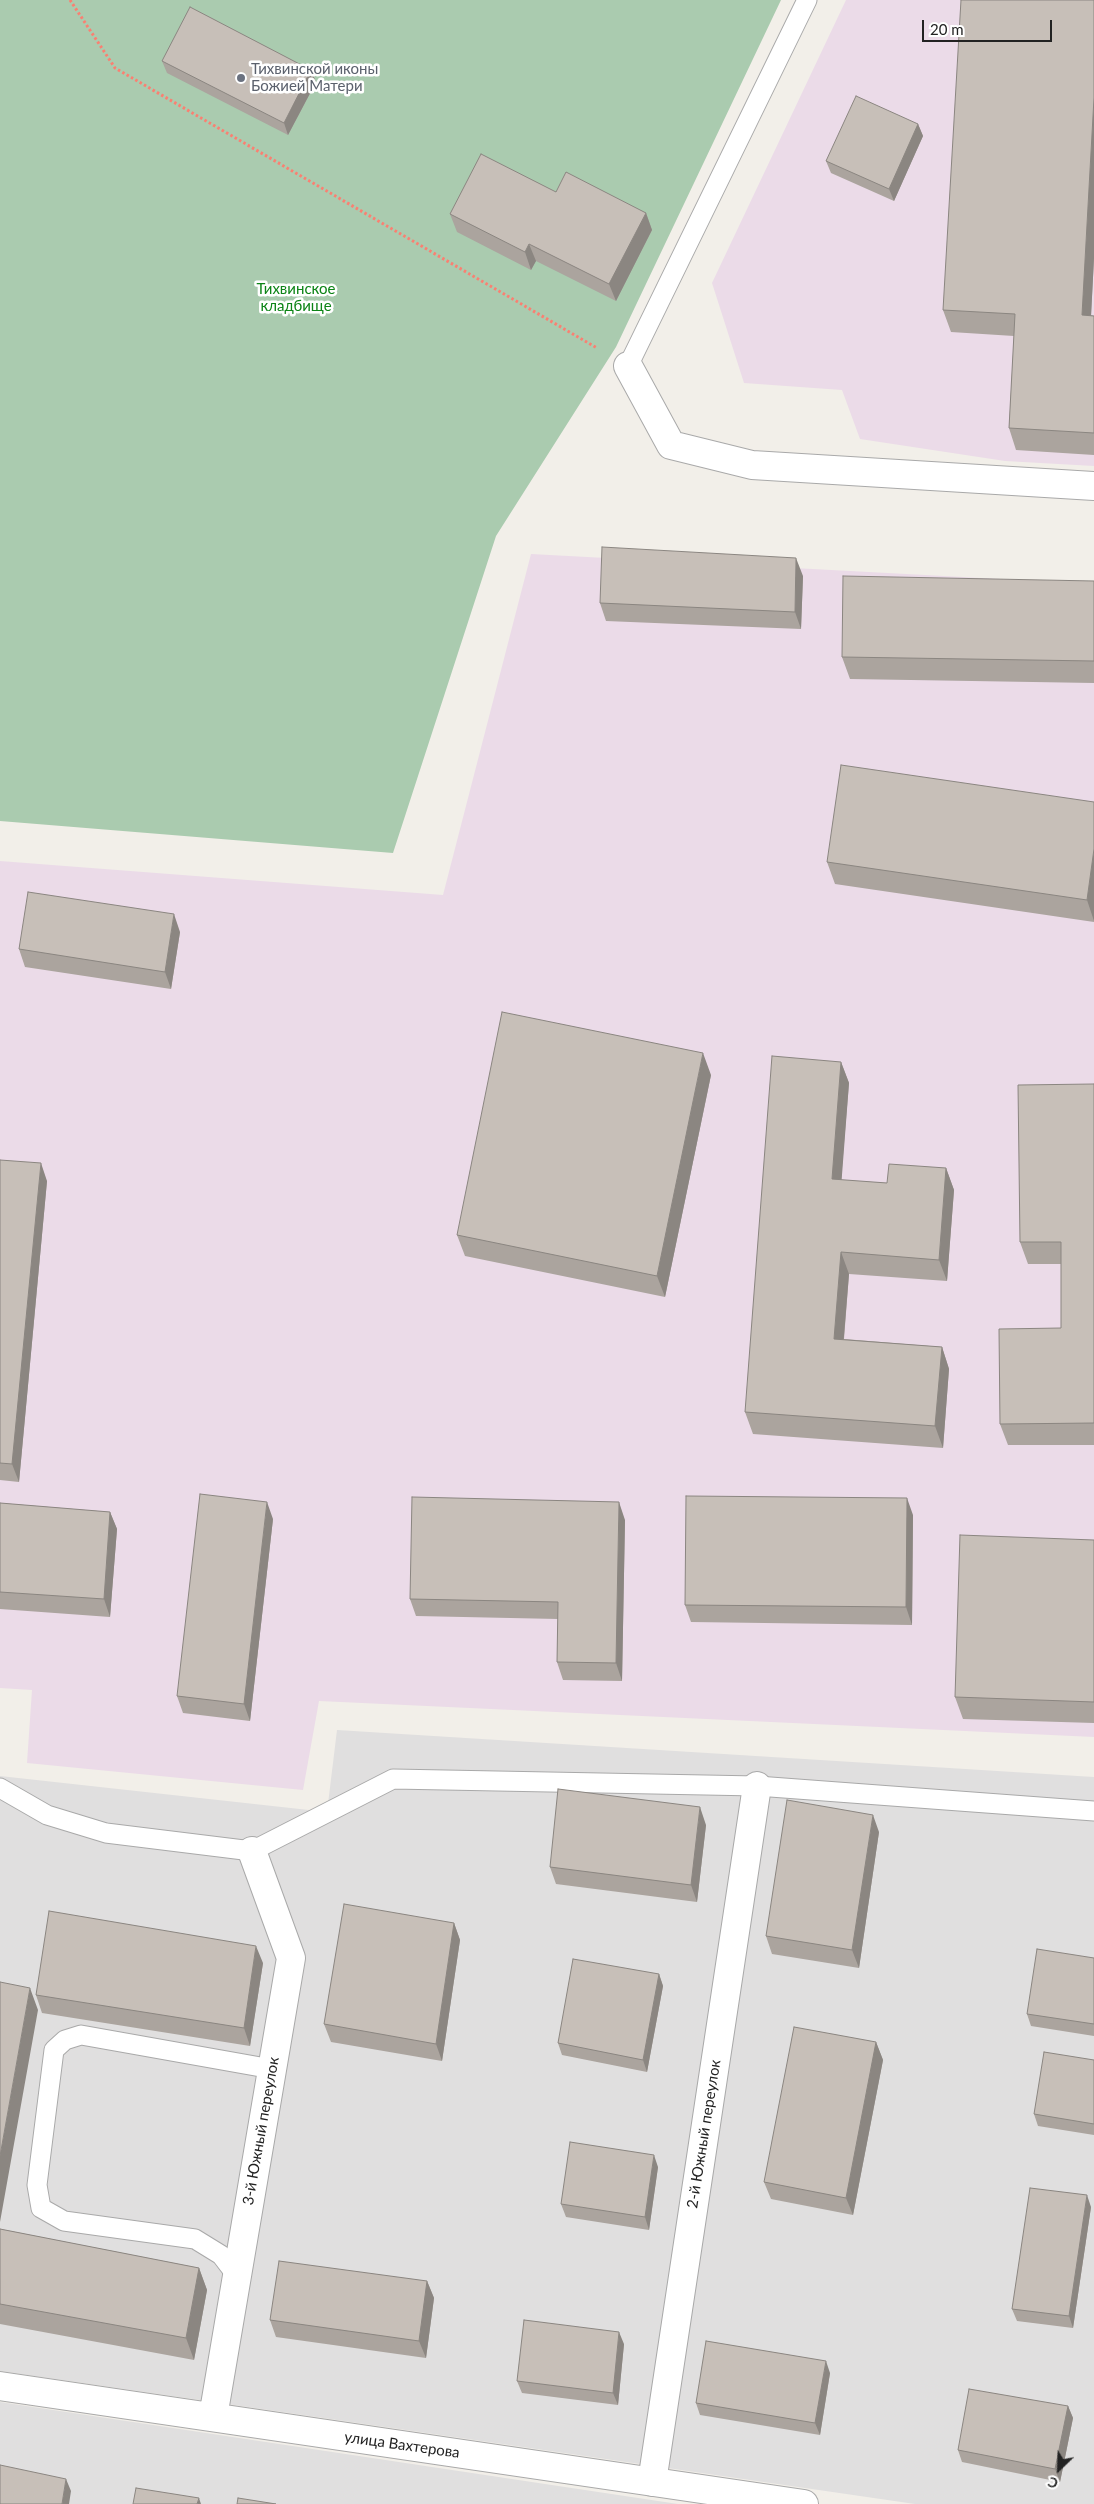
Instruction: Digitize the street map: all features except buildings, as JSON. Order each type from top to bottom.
[{"type":"street","points":[[628,366],[671,445],[752,465],[1094,486]]},
{"type":"street","name":"2-й Южный переулок","points":[[652,2482],[757,1786]]},
{"type":"street","name":"3-й Южный переулок","points":[[213,2417],[291,1958],[252,1850]]},
{"type":"street","name":"улица Вахтерова","points":[[0,2386],[804,2504]]},
{"type":"lane","points":[[628,366],[807,0]]},
{"type":"lane","points":[[0,1788],[47,1815],[106,1833],[252,1850],[393,1779],[757,1786],[1094,1811]]},
{"type":"lane","points":[[237,2276],[221,2255],[195,2239],[64,2221],[41,2208],[37,2185],[54,2050],[65,2040],[81,2035],[272,2069]]},
{"type":"path","points":[[70,0],[115,68],[628,366]]},
{"type":"shaded area","points":[[846,0],[1094,0],[1094,466],[1005,461],[860,439],[842,390],[744,383],[712,283]]},
{"type":"shaded area","points":[[531,554],[1094,584],[1094,1737],[319,1701],[303,1790],[27,1763],[32,1690],[0,1688],[0,861],[443,895]]},
{"type":"shaded area","points":[[337,1730],[1094,1777],[1094,2504],[915,2504],[0,2371],[0,1776],[327,1812]]},
{"type":"shaded area","points":[[0,2402],[678,2504],[0,2504]]},
{"type":"green space","name":"Тихвинское кладбище","points":[[0,0],[781,0],[616,347],[496,536],[393,853],[0,821]]},
{"type":"place","name":"Тихвинской иконы Божией Матери","points":[[241,78]]}]
